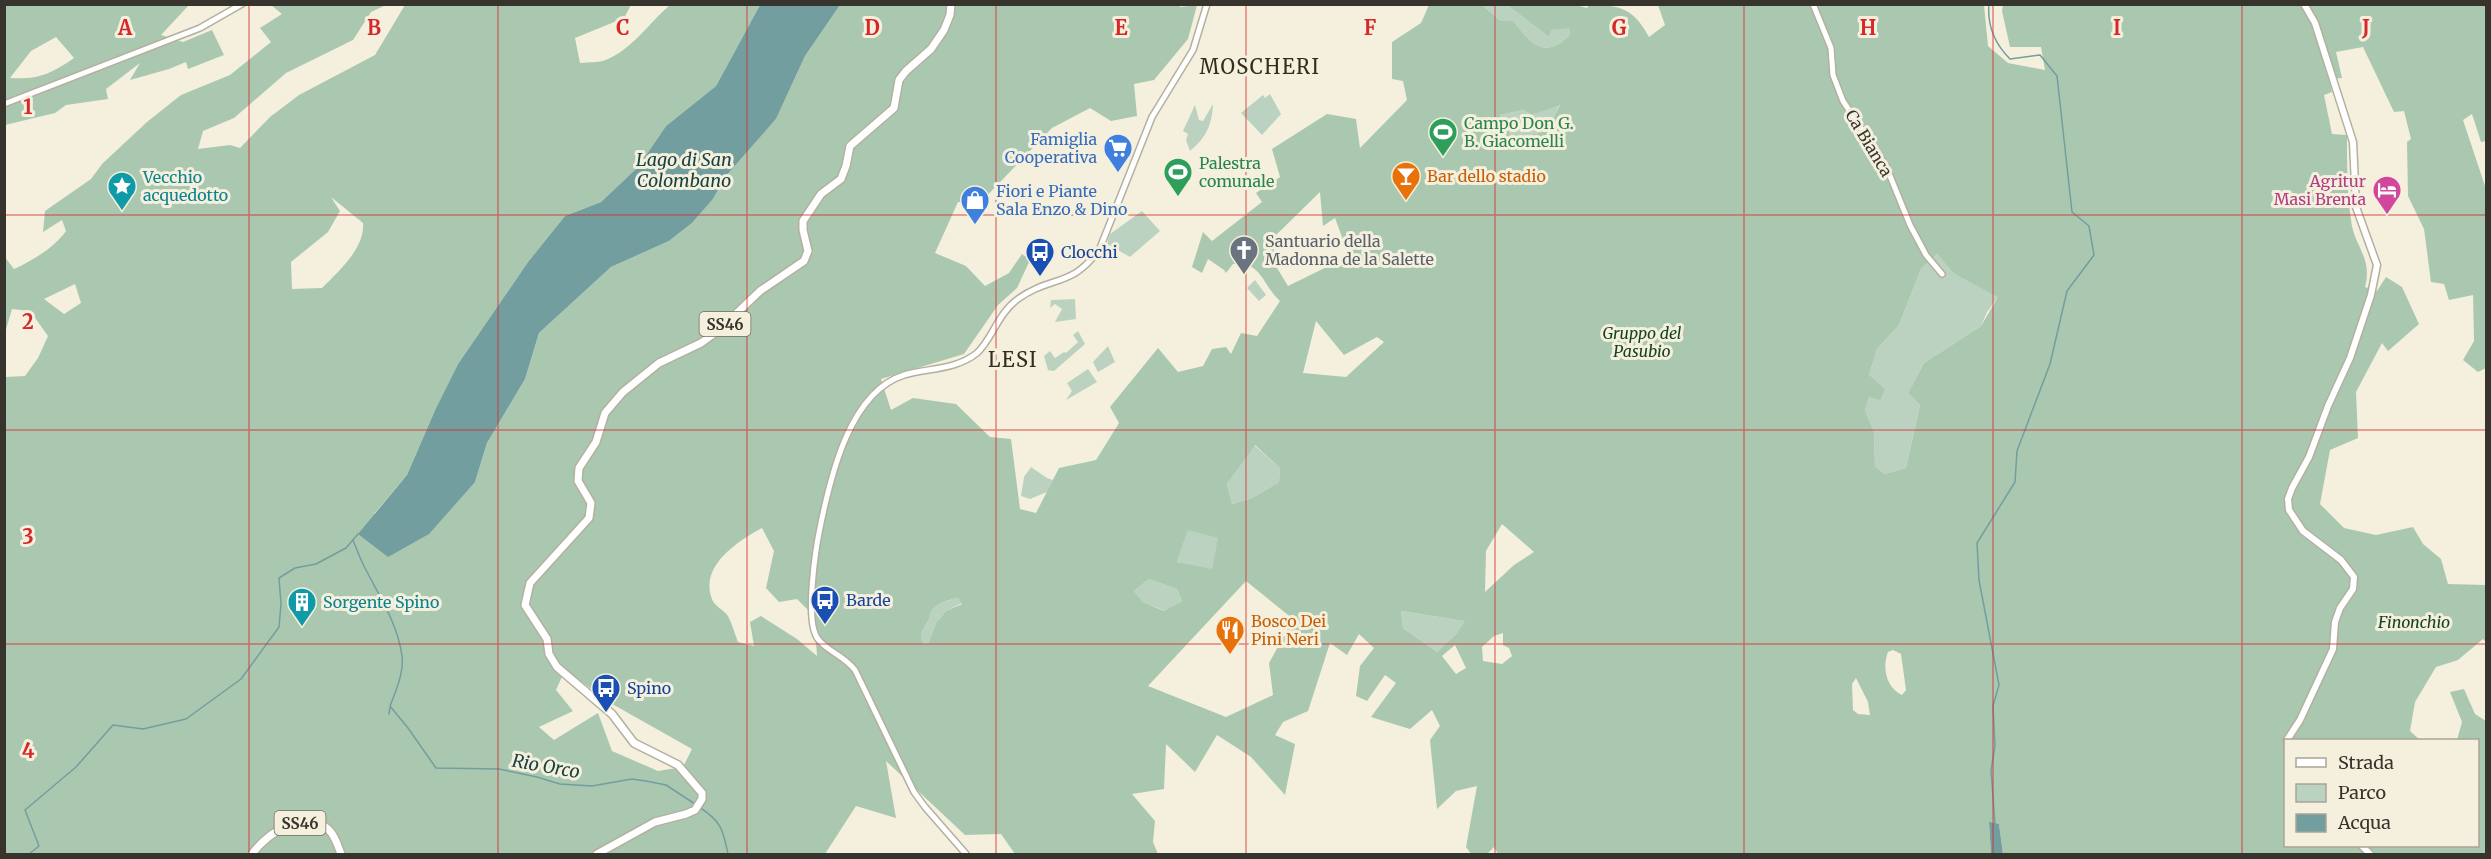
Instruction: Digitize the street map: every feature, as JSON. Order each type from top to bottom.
[{"type":"main road","name":"SS46","points":[[597,855],[655,822],[695,810],[702,799],[698,786],[678,765],[634,743],[612,714],[556,667],[549,654],[547,639],[525,605],[530,583],[589,518],[591,503],[578,481],[579,468],[596,442],[605,413],[623,392],[659,363],[701,343],[719,330],[760,291],[804,261],[808,251],[803,230],[804,221],[821,194],[841,179],[850,146],[894,108],[899,80],[931,49],[944,30],[950,15],[951,4]]},
{"type":"main road","points":[[2288,739],[2300,720],[2333,649],[2335,622],[2340,608],[2353,589],[2354,577],[2341,560],[2303,531],[2289,510],[2288,499],[2309,457],[2328,406],[2350,358],[2371,295],[2377,265],[2356,207],[2353,142],[2315,23],[2304,4]]},
{"type":"main road","name":"SS46","points":[[252,855],[261,842],[274,831],[311,821],[330,831],[341,855]]},
{"type":"street","points":[[4,104],[200,28],[242,4]]},
{"type":"street","points":[[966,855],[914,792],[855,670],[845,658],[824,646],[816,637],[812,627],[813,572],[827,492],[844,442],[855,419],[885,385],[904,375],[954,364],[977,352],[999,318],[1016,299],[1039,287],[1069,278],[1090,262],[1100,248],[1152,117],[1193,50],[1207,4]]},
{"type":"street","name":"Ca Bianca","points":[[1813,4],[1830,48],[1833,75],[1843,101],[1886,166],[1910,225],[1926,255],[1942,274]]},
{"type":"green space","name":"Gruppo del Pasubio","points":[[1179,4],[1180,7],[1197,5],[1188,39],[1154,80],[1134,84],[1137,116],[1111,121],[1090,108],[1052,128],[980,203],[958,202],[935,253],[966,266],[985,286],[1009,273],[1022,254],[1030,260],[1017,288],[998,305],[964,354],[881,379],[891,410],[913,398],[956,404],[990,437],[1011,439],[1020,509],[1036,513],[1059,468],[1096,460],[1119,423],[1110,407],[1158,348],[1178,372],[1203,366],[1212,349],[1226,347],[1231,354],[1241,333],[1257,336],[1280,301],[1261,275],[1250,266],[1233,264],[1226,273],[1208,259],[1202,273],[1192,267],[1203,232],[1212,241],[1262,202],[1256,193],[1280,177],[1272,149],[1327,114],[1356,119],[1360,148],[1407,100],[1403,81],[1392,79],[1392,42],[1421,23],[1429,5],[1482,5],[1501,21],[1513,21],[1533,42],[1546,48],[1561,43],[1570,35],[1569,28],[1552,30],[1549,37],[1507,5],[1618,7],[1631,14],[1649,37],[1665,25],[1658,5],[1984,5],[1988,46],[2008,63],[2045,70],[2041,47],[2010,47],[2002,11],[2003,5],[2486,5],[2486,141],[2481,142],[2472,114],[2463,120],[2486,189],[2486,368],[2478,372],[2463,360],[2474,341],[2473,295],[2449,300],[2444,284],[2431,282],[2424,229],[2408,196],[2407,142],[2411,139],[2404,111],[2394,112],[2363,47],[2336,52],[2342,78],[2329,79],[2332,92],[2324,95],[2332,134],[2347,135],[2350,209],[2353,229],[2367,268],[2365,287],[2377,291],[2386,277],[2402,287],[2419,324],[2388,351],[2382,343],[2356,392],[2358,438],[2330,450],[2320,504],[2344,528],[2376,535],[2413,527],[2423,544],[2441,559],[2448,584],[2486,585],[2486,642],[2483,639],[2458,660],[2436,667],[2415,702],[2410,731],[2419,739],[2284,739],[2284,847],[2479,847],[2479,739],[2457,739],[2462,722],[2450,692],[2464,689],[2475,714],[2486,721],[2486,854],[2003,854],[1999,824],[1989,823],[1991,854],[1498,854],[1494,847],[1487,854],[1471,854],[1466,847],[1477,786],[1456,791],[1437,809],[1430,740],[1440,726],[1432,710],[1410,729],[1371,717],[1396,683],[1385,675],[1367,701],[1356,696],[1360,666],[1374,648],[1359,634],[1347,655],[1330,643],[1308,711],[1283,722],[1275,735],[1295,744],[1285,795],[1251,757],[1217,735],[1195,772],[1166,744],[1164,789],[1132,794],[1155,821],[1153,842],[1158,854],[1015,854],[1001,834],[965,835],[886,761],[896,818],[856,806],[825,854],[5,854],[5,377],[25,376],[38,358],[48,336],[30,311],[12,309],[5,333],[4,256],[14,269],[56,243],[66,231],[62,220],[43,232],[45,211],[91,179],[102,164],[147,122],[181,95],[230,75],[271,42],[260,28],[282,14],[271,5],[386,5],[371,12],[353,40],[286,73],[234,118],[203,131],[198,149],[230,145],[240,148],[270,117],[299,95],[375,55],[405,5],[631,5],[624,18],[575,38],[580,63],[601,61],[617,54],[633,42],[670,5],[760,5],[716,86],[666,126],[638,167],[601,202],[565,216],[528,262],[458,364],[407,475],[374,514],[475,482],[487,443],[525,379],[539,333],[611,267],[669,241],[692,223],[713,199],[726,176],[776,119],[805,56],[840,5]],"holes":[[[1560,105],[1547,131],[1513,139],[1500,115],[1523,110],[1532,115]],[[1320,192],[1323,226],[1335,218],[1349,256],[1288,286],[1274,263],[1274,237]],[[331,197],[363,223],[360,241],[350,258],[322,288],[292,289],[291,262],[328,232],[340,211]],[[1937,254],[1953,273],[1998,297],[1981,326],[1924,363],[1908,393],[1920,405],[1906,468],[1885,474],[1875,466],[1874,432],[1865,410],[1869,397],[1880,400],[1885,389],[1869,375],[1877,349],[1899,325],[1921,269]],[[75,284],[81,303],[64,314],[44,299]],[[1316,321],[1344,355],[1377,337],[1384,342],[1346,377],[1303,373]],[[1255,445],[1280,468],[1279,482],[1252,498],[1232,504],[1227,484]],[[1502,524],[1534,552],[1514,565],[1485,592],[1486,551]],[[762,528],[774,551],[766,588],[779,602],[797,599],[814,616],[817,656],[797,639],[761,616],[750,622],[754,646],[738,642],[728,616],[713,601],[709,587],[716,565],[732,547]],[[1188,530],[1218,538],[1212,569],[1177,562]],[[1149,579],[1177,589],[1182,601],[1164,611],[1143,602],[1134,591]],[[1246,581],[1293,619],[1269,663],[1273,695],[1226,717],[1148,686]],[[958,598],[962,604],[946,611],[936,623],[928,644],[923,644],[921,634],[933,609],[943,602]],[[1401,611],[1465,621],[1457,633],[1437,652],[1403,628]],[[1503,633],[1503,645],[1509,648],[1512,656],[1502,664],[1483,661],[1482,647],[1494,636]],[[1455,645],[1466,668],[1456,674],[1442,656]],[[1893,650],[1901,654],[1906,690],[1902,695],[1889,682],[1885,664],[1888,652]],[[565,670],[614,705],[692,749],[683,767],[658,771],[612,751],[598,713],[554,740],[539,727],[573,711],[556,690]],[[1856,678],[1868,702],[1870,715],[1858,714],[1853,710],[1852,684]]]},
{"type":"green space","points":[[5,5],[189,5],[161,35],[183,42],[212,30],[224,55],[188,69],[186,62],[130,80],[140,63],[106,89],[108,99],[66,105],[55,113],[5,125]],"holes":[[[56,37],[74,58],[44,75],[10,78],[31,51]]]},
{"type":"green space","points":[[1482,5],[1507,5],[1549,37],[1552,30],[1569,27],[1570,35],[1553,47],[1539,46],[1526,36],[1513,21],[1501,21]]},
{"type":"green space","points":[[1270,94],[1281,114],[1262,135],[1241,113],[1263,95],[1265,98]]},
{"type":"green space","points":[[1213,104],[1207,130],[1190,151],[1186,140],[1188,134],[1183,131],[1195,105],[1199,120],[1203,121]]},
{"type":"green space","points":[[1560,104],[1548,131],[1513,139],[1500,115],[1523,110],[1532,115]]},
{"type":"green space","points":[[1142,211],[1160,231],[1130,257],[1107,244],[1110,234]]},
{"type":"green space","points":[[1937,254],[1953,273],[1999,296],[1987,312],[1981,326],[1924,363],[1908,393],[1920,405],[1906,468],[1885,474],[1875,466],[1874,432],[1865,410],[1869,397],[1869,375],[1877,349],[1899,325],[1921,269]]},
{"type":"green space","points":[[1255,280],[1266,295],[1259,301],[1247,288]]},
{"type":"green space","points":[[1075,299],[1076,319],[1055,322],[1062,309],[1055,304],[1050,308],[1051,300]]},
{"type":"green space","points":[[1078,331],[1085,344],[1054,371],[1048,370],[1044,356],[1050,351],[1055,358],[1066,353],[1078,342],[1073,335]]},
{"type":"green space","points":[[1108,346],[1115,362],[1098,372],[1093,362]]},
{"type":"green space","points":[[1088,369],[1097,382],[1066,400],[1072,391],[1067,383]]},
{"type":"green space","points":[[1254,445],[1280,468],[1279,482],[1252,498],[1232,504],[1227,484]]},
{"type":"green space","points":[[1031,467],[1053,480],[1047,492],[1030,499],[1021,496],[1024,477]]},
{"type":"green space","points":[[1188,529],[1219,538],[1212,570],[1177,562]]},
{"type":"green space","points":[[1149,579],[1177,589],[1182,601],[1165,611],[1143,602],[1134,591]]},
{"type":"green space","points":[[958,598],[962,603],[946,611],[936,623],[928,644],[922,644],[922,632],[933,609],[943,602]]},
{"type":"green space","points":[[1401,611],[1466,621],[1437,652],[1403,628]]},
{"type":"water","name":"Lago di San Colombano","points":[[760,5],[840,5],[805,56],[776,119],[726,176],[713,199],[692,223],[669,241],[611,267],[539,333],[525,379],[487,443],[475,482],[429,534],[388,557],[358,534],[407,475],[458,364],[528,262],[565,216],[601,202],[638,167],[666,126],[716,86]]},
{"type":"water","points":[[1989,822],[1999,824],[2003,854],[1991,854]]},
{"type":"waterway","points":[[1989,4],[1989,20],[1993,34],[2010,59],[2040,55],[2057,76],[2072,212],[2089,226],[2094,255],[2067,291],[2050,364],[2017,451],[2015,482],[1977,543],[1979,580],[1999,685],[1993,706],[1995,746],[1991,770],[1995,824]]},
{"type":"waterway","points":[[29,854],[39,846],[25,810],[76,767],[113,725],[143,729],[186,719],[241,679],[279,627],[281,604],[279,578],[295,568],[316,564],[346,548],[358,534]]},
{"type":"waterway","name":"Rio Orco","points":[[353,540],[364,567],[388,612],[400,645],[402,668],[390,706],[436,768],[499,769],[560,784],[592,786],[632,779],[666,785],[695,804]]},
{"type":"waterway","name":"Rio Orco","points":[[389,714],[390,707]]},
{"type":"waterway","name":"Rio Orco","points":[[699,807],[717,821],[728,854]]},
{"type":"place","name":"Campo Don G. B. Giacomelli","points":[[1443,158]]},
{"type":"place","name":"Famiglia Cooperativa","points":[[1118,174]]},
{"type":"place","name":"Palestra comunale","points":[[1178,198]]},
{"type":"place","name":"Bar dello stadio","points":[[1406,202]]},
{"type":"place","name":"Vecchio acquedotto","points":[[122,212]]},
{"type":"place","name":"Agritur Masi Brenta","points":[[2387,216]]},
{"type":"place","name":"Fiori e Piante Sala Enzo & Dino","points":[[975,226]]},
{"type":"place","name":"Santuario della Madonna de la Salette","points":[[1244,276]]},
{"type":"place","name":"Clocchi","points":[[1040,278]]},
{"type":"place","name":"Barde","points":[[825,626]]},
{"type":"place","name":"Sorgente Spino","points":[[302,628]]},
{"type":"place","name":"Bosco Dei Pini Neri","points":[[1230,656]]},
{"type":"place","name":"Spino","points":[[606,714]]},
{"type":"district","name":"MOSCHERI","points":[[1260,66]]},
{"type":"district","name":"LESI","points":[[1013,359]]},
{"type":"park label","name":"Finonchio","points":[[2414,622]]}]
